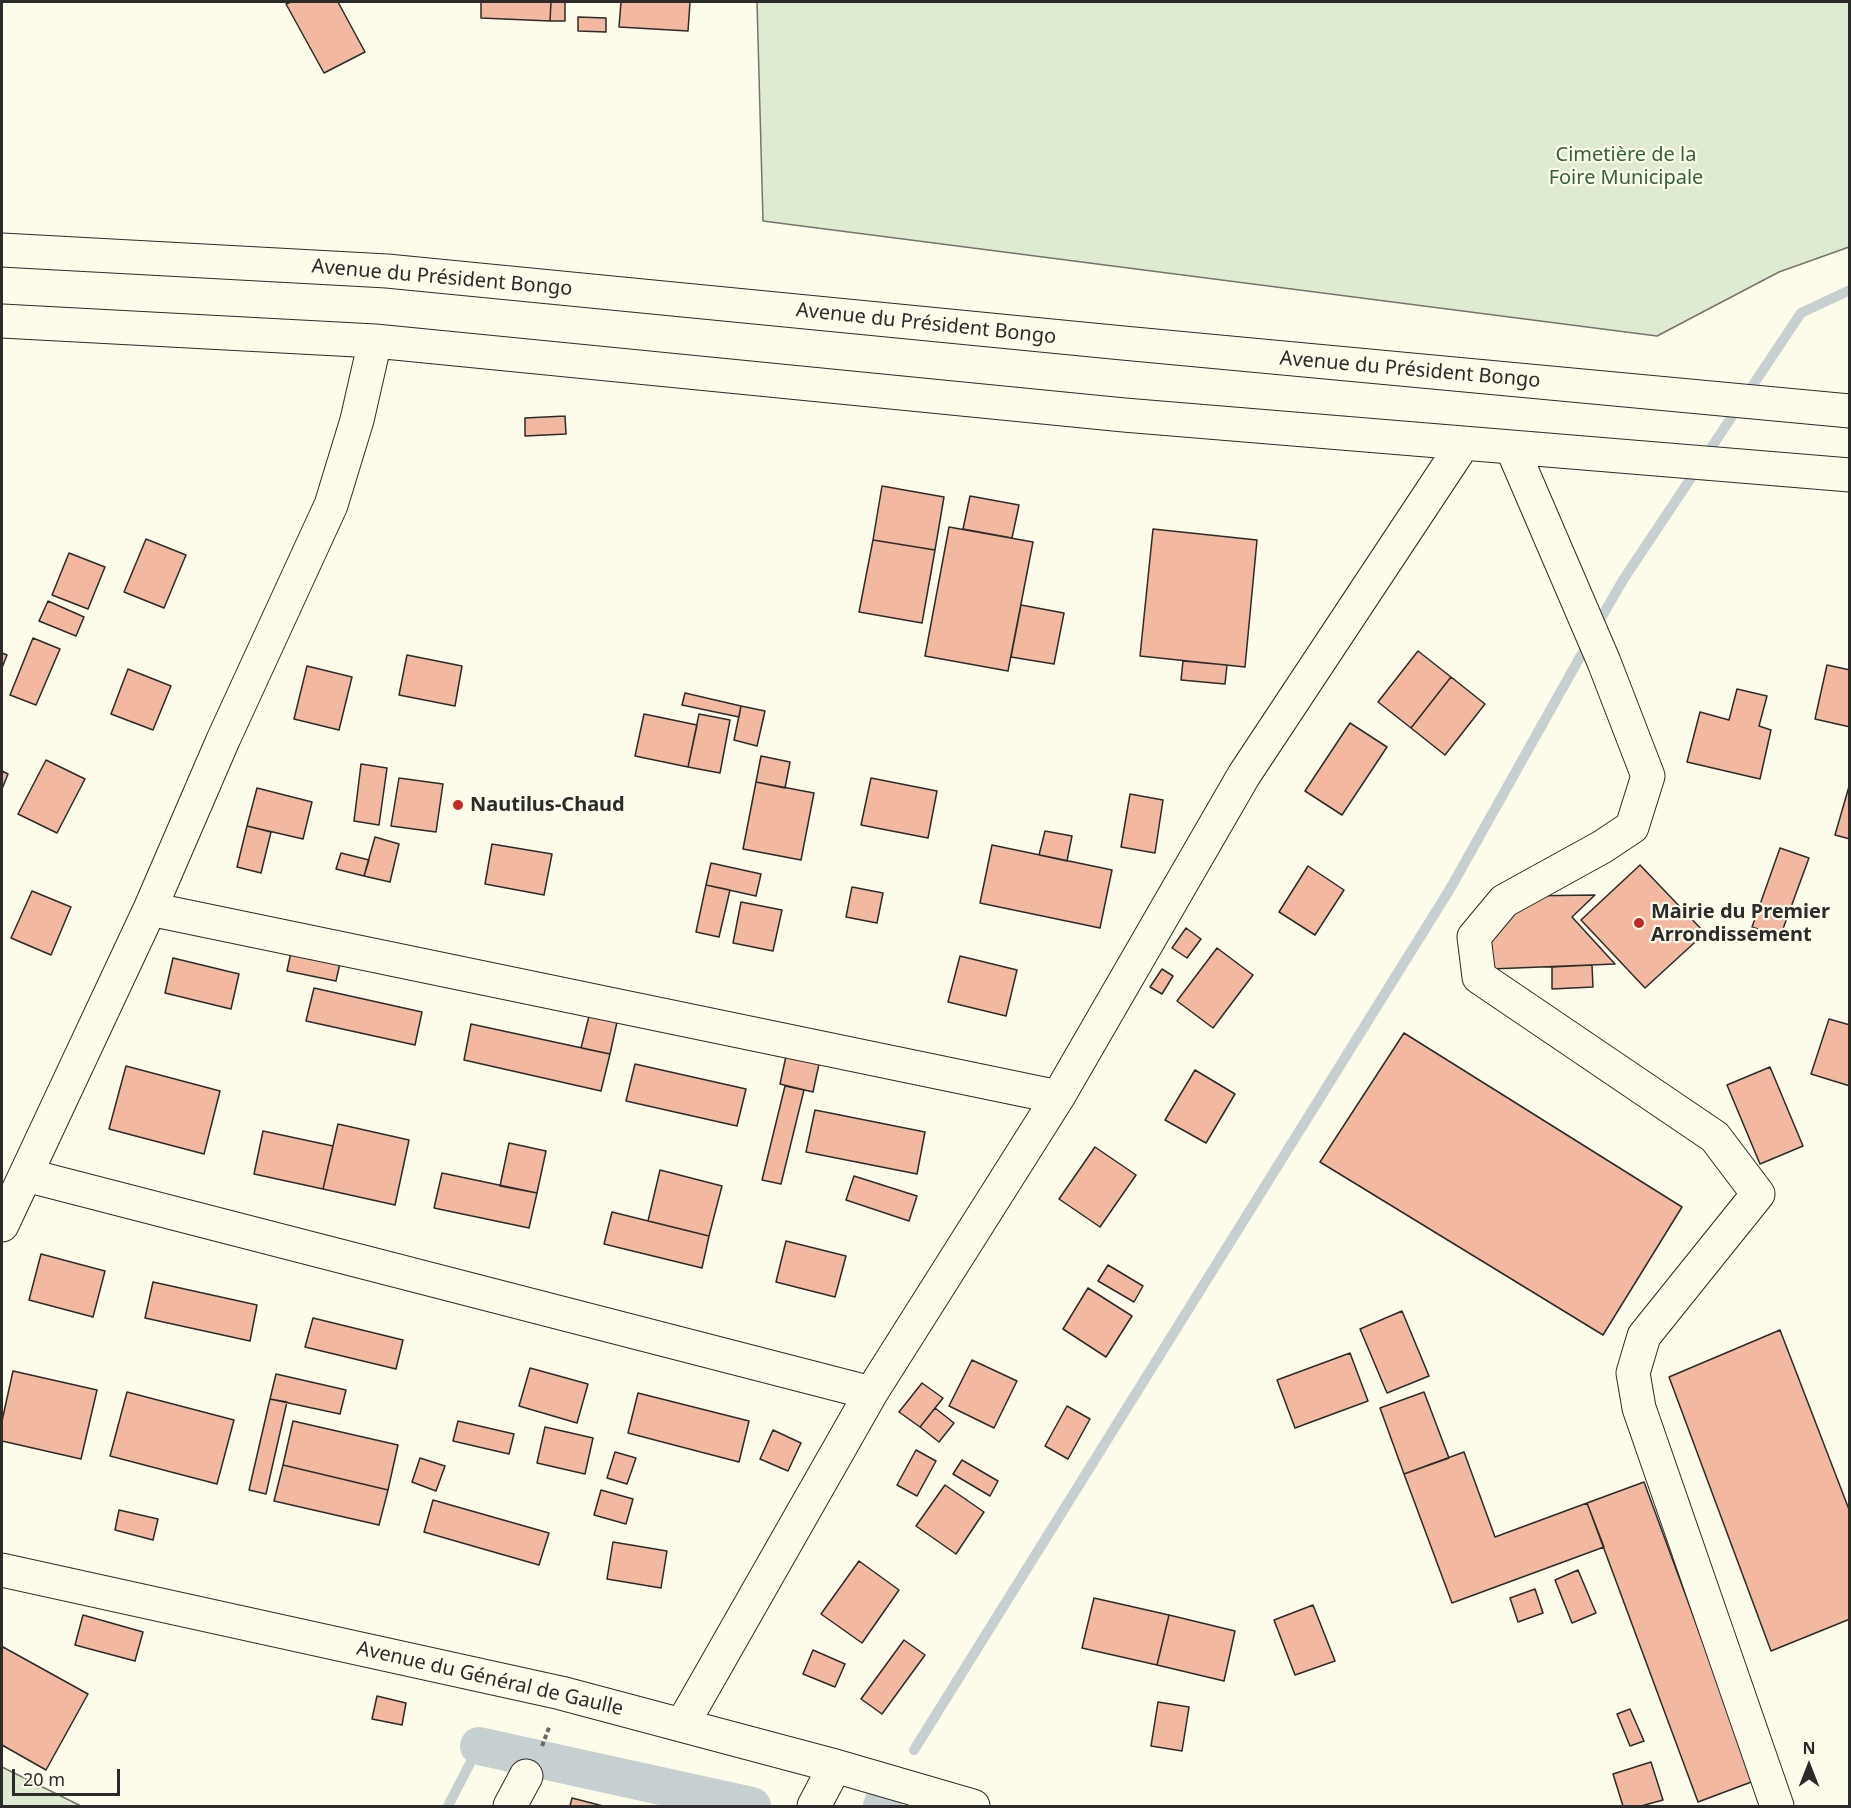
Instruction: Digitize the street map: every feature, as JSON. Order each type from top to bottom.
[{"type":"street","name":"Avenue du Président Bongo","points":[[2,250],[387,271],[1695,398],[1850,411]]},
{"type":"street","points":[[2,321],[375,341],[1124,416],[1850,475]]},
{"type":"street","points":[[2,1225],[150,909],[223,740],[331,505],[357,420],[375,341]]},
{"type":"street","points":[[682,1725],[871,1394],[1058,1096],[1244,775],[1463,444]]},
{"type":"street","points":[[1512,448],[1604,662],[1648,776],[1632,827],[1602,847],[1504,901],[1474,937],[1479,977],[1715,1137],[1758,1194],[1644,1336],[1633,1373],[1639,1408],[1777,1806]]},
{"type":"street","points":[[150,909],[1058,1096]]},
{"type":"street","points":[[26,1175],[871,1394]]},
{"type":"street","name":"Avenue du Général de Gaulle","points":[[2,1570],[549,1691],[836,1766],[973,1806]]},
{"type":"street","points":[[816,1804],[836,1766]]},
{"type":"street","points":[[510,1806],[526,1776]]},
{"type":"green space","name":"Cimetière de la Foire Municipale","points":[[757,2],[1849,2],[1849,247],[1779,272],[1657,336],[763,221]]},
{"type":"green space","points":[[2,1767],[81,1806],[2,1806]]},
{"type":"building","points":[[291,2],[338,2],[365,52],[324,73],[286,4]]},
{"type":"building","points":[[481,2],[551,2],[550,21],[481,18]]},
{"type":"building","points":[[551,2],[565,2],[565,21],[550,21]]},
{"type":"building","points":[[621,2],[690,2],[688,31],[619,27]]},
{"type":"building","points":[[578,17],[606,18],[606,32],[578,31]]},
{"type":"building","points":[[565,416],[566,434],[525,436],[525,418]]},
{"type":"building","points":[[882,486],[944,497],[935,550],[873,540]]},
{"type":"building","points":[[970,496],[1019,505],[1012,538],[963,529]]},
{"type":"building","points":[[949,527],[1033,542],[1008,671],[925,656]]},
{"type":"building","points":[[1153,529],[1257,540],[1245,667],[1140,656]]},
{"type":"building","points":[[146,539],[186,555],[164,608],[124,592]]},
{"type":"building","points":[[873,540],[935,550],[922,623],[859,612]]},
{"type":"building","points":[[69,553],[105,567],[88,609],[52,595]]},
{"type":"building","points":[[48,601],[84,617],[76,636],[39,621]]},
{"type":"building","points":[[1021,605],[1064,613],[1054,664],[1011,657]]},
{"type":"building","points":[[33,638],[60,649],[36,705],[10,695]]},
{"type":"building","points":[[1418,651],[1451,677],[1411,728],[1378,702]]},
{"type":"building","points":[[2,653],[7,655],[2,668]]},
{"type":"building","points":[[407,655],[462,666],[455,706],[399,695]]},
{"type":"building","points":[[1183,661],[1227,665],[1225,684],[1181,680]]},
{"type":"building","points":[[1827,665],[1850,670],[1850,727],[1815,719]]},
{"type":"building","points":[[307,666],[352,677],[339,730],[294,719]]},
{"type":"building","points":[[128,669],[171,686],[153,730],[111,714]]},
{"type":"building","points":[[1451,677],[1485,704],[1445,755],[1411,728]]},
{"type":"building","points":[[1737,689],[1767,696],[1759,726],[1771,730],[1760,779],[1687,762],[1700,712],[1729,720]]},
{"type":"building","points":[[685,693],[741,706],[739,717],[682,705]]},
{"type":"building","points":[[741,706],[765,711],[757,746],[734,740]]},
{"type":"building","points":[[644,714],[697,725],[688,767],[635,756]]},
{"type":"building","points":[[699,714],[730,720],[720,773],[688,767]]},
{"type":"building","points":[[1350,723],[1387,747],[1342,815],[1305,791]]},
{"type":"building","points":[[761,756],[790,762],[785,788],[756,782]]},
{"type":"building","points":[[46,760],[85,779],[57,833],[18,814]]},
{"type":"building","points":[[361,764],[387,768],[379,825],[354,821]]},
{"type":"building","points":[[2,771],[8,774],[2,789]]},
{"type":"building","points":[[399,778],[443,784],[436,832],[391,826]]},
{"type":"building","points":[[871,778],[937,791],[928,838],[861,825]]},
{"type":"building","points":[[756,782],[814,793],[801,860],[743,849]]},
{"type":"building","points":[[1850,783],[1850,839],[1835,835]]},
{"type":"building","points":[[257,788],[312,802],[303,839],[247,826]]},
{"type":"building","points":[[1130,794],[1163,800],[1155,853],[1121,847]]},
{"type":"building","points":[[247,826],[271,832],[261,873],[237,867]]},
{"type":"building","points":[[1045,831],[1072,836],[1067,861],[1039,855]]},
{"type":"building","points":[[375,837],[399,844],[390,882],[364,876]]},
{"type":"building","points":[[492,844],[552,854],[544,895],[485,884]]},
{"type":"building","points":[[992,845],[1112,870],[1100,928],[980,903]]},
{"type":"building","points":[[1780,848],[1809,858],[1780,937],[1752,927]]},
{"type":"building","points":[[341,853],[369,860],[364,876],[336,869]]},
{"type":"building","points":[[711,863],[761,874],[756,896],[706,885]]},
{"type":"building","points":[[1640,865],[1705,933],[1645,988],[1581,920]]},
{"type":"building","points":[[1308,866],[1344,890],[1315,935],[1279,912]]},
{"type":"building","points":[[706,885],[730,890],[719,937],[696,932]]},
{"type":"building","points":[[852,887],[883,893],[877,923],[846,917]]},
{"type":"building","points":[[32,891],[71,907],[51,955],[11,938]]},
{"type":"building","points":[[1595,895],[1572,917],[1615,964],[1491,969],[1491,939],[1522,896]]},
{"type":"building","points":[[741,902],[782,910],[773,951],[733,943]]},
{"type":"building","points":[[1186,928],[1201,939],[1187,958],[1172,948]]},
{"type":"building","points":[[1217,948],[1253,975],[1213,1028],[1177,1001]]},
{"type":"building","points":[[291,952],[340,963],[336,981],[287,971]]},
{"type":"building","points":[[960,956],[1017,970],[1006,1016],[948,1002]]},
{"type":"building","points":[[173,958],[239,974],[231,1009],[165,993]]},
{"type":"building","points":[[1592,965],[1593,987],[1552,989],[1552,967]]},
{"type":"building","points":[[1162,969],[1173,976],[1162,994],[1150,987]]},
{"type":"building","points":[[314,988],[422,1012],[415,1045],[306,1021]]},
{"type":"building","points":[[589,1016],[617,1022],[610,1054],[581,1048]]},
{"type":"building","points":[[1829,1019],[1850,1025],[1850,1086],[1811,1074]]},
{"type":"building","points":[[471,1024],[610,1054],[601,1091],[464,1060]]},
{"type":"building","points":[[1404,1033],[1682,1207],[1603,1335],[1320,1162]]},
{"type":"building","points":[[786,1056],[819,1064],[813,1092],[780,1084]]},
{"type":"building","points":[[635,1064],[746,1089],[737,1126],[626,1101]]},
{"type":"building","points":[[126,1066],[220,1091],[204,1154],[109,1129]]},
{"type":"building","points":[[1770,1067],[1803,1146],[1760,1164],[1727,1085]]},
{"type":"building","points":[[1195,1070],[1235,1094],[1206,1143],[1165,1120]]},
{"type":"building","points":[[785,1086],[804,1090],[781,1184],[762,1180]]},
{"type":"building","points":[[815,1110],[925,1132],[917,1174],[806,1152]]},
{"type":"building","points":[[338,1124],[409,1140],[395,1205],[323,1189]]},
{"type":"building","points":[[263,1131],[333,1146],[323,1189],[254,1174]]},
{"type":"building","points":[[509,1143],[546,1151],[537,1193],[500,1186]]},
{"type":"building","points":[[1095,1147],[1136,1175],[1100,1227],[1059,1199]]},
{"type":"building","points":[[660,1170],[722,1186],[709,1236],[648,1221]]},
{"type":"building","points":[[442,1173],[537,1193],[529,1228],[434,1208]]},
{"type":"building","points":[[854,1176],[917,1196],[909,1221],[846,1200]]},
{"type":"building","points":[[612,1212],[709,1236],[702,1268],[604,1244]]},
{"type":"building","points":[[786,1241],[846,1256],[835,1297],[776,1282]]},
{"type":"building","points":[[41,1254],[105,1271],[93,1317],[29,1300]]},
{"type":"building","points":[[1108,1265],[1143,1286],[1134,1302],[1098,1281]]},
{"type":"building","points":[[153,1282],[257,1305],[250,1341],[145,1318]]},
{"type":"building","points":[[1088,1288],[1132,1316],[1106,1357],[1063,1329]]},
{"type":"building","points":[[1402,1311],[1429,1376],[1387,1393],[1360,1329]]},
{"type":"building","points":[[313,1318],[403,1340],[396,1369],[305,1347]]},
{"type":"building","points":[[1780,1330],[1850,1512],[1850,1619],[1771,1651],[1669,1377]]},
{"type":"building","points":[[1350,1353],[1368,1401],[1295,1428],[1277,1380]]},
{"type":"building","points":[[972,1360],[1017,1381],[994,1428],[949,1406]]},
{"type":"building","points":[[530,1368],[588,1384],[577,1423],[519,1406]]},
{"type":"building","points":[[13,1371],[97,1390],[81,1459],[2,1441],[2,1421]]},
{"type":"building","points":[[276,1374],[346,1390],[340,1414],[270,1399]]},
{"type":"building","points":[[922,1383],[943,1398],[920,1427],[899,1412]]},
{"type":"building","points":[[127,1392],[234,1420],[217,1484],[110,1456]]},
{"type":"building","points":[[1424,1392],[1449,1458],[1404,1474],[1380,1408]]},
{"type":"building","points":[[638,1393],[749,1421],[739,1462],[628,1433]]},
{"type":"building","points":[[270,1399],[287,1402],[266,1494],[249,1490]]},
{"type":"building","points":[[1067,1406],[1090,1419],[1068,1459],[1045,1446]]},
{"type":"building","points":[[935,1408],[954,1423],[939,1442],[920,1427]]},
{"type":"building","points":[[293,1421],[398,1445],[388,1490],[283,1465]]},
{"type":"building","points":[[458,1421],[514,1434],[509,1454],[453,1441]]},
{"type":"building","points":[[545,1427],[593,1438],[585,1474],[537,1463]]},
{"type":"building","points":[[773,1430],[801,1443],[788,1471],[760,1459]]},
{"type":"building","points":[[916,1450],[936,1461],[917,1496],[897,1485]]},
{"type":"building","points":[[615,1452],[636,1458],[627,1484],[607,1478]]},
{"type":"building","points":[[1464,1452],[1495,1537],[1587,1503],[1604,1547],[1452,1603],[1404,1474]]},
{"type":"building","points":[[420,1458],[445,1466],[436,1491],[412,1482]]},
{"type":"building","points":[[962,1460],[998,1481],[990,1496],[953,1474]]},
{"type":"building","points":[[283,1465],[388,1490],[379,1525],[274,1501]]},
{"type":"building","points":[[1644,1482],[1754,1781],[1698,1802],[1587,1503]]},
{"type":"building","points":[[945,1485],[984,1512],[956,1554],[916,1526]]},
{"type":"building","points":[[601,1490],[633,1499],[626,1524],[594,1515]]},
{"type":"building","points":[[433,1500],[549,1533],[539,1565],[424,1532]]},
{"type":"building","points":[[119,1510],[158,1519],[153,1540],[115,1530]]},
{"type":"building","points":[[613,1542],[667,1551],[661,1588],[607,1579]]},
{"type":"building","points":[[859,1561],[899,1590],[862,1643],[821,1614]]},
{"type":"building","points":[[1578,1570],[1596,1613],[1572,1623],[1555,1580]]},
{"type":"building","points":[[1535,1589],[1543,1613],[1518,1622],[1510,1598]]},
{"type":"building","points":[[1094,1598],[1169,1615],[1157,1665],[1082,1648]]},
{"type":"building","points":[[1313,1605],[1335,1661],[1295,1675],[1274,1620]]},
{"type":"building","points":[[83,1615],[143,1632],[135,1661],[75,1645]]},
{"type":"building","points":[[1169,1615],[1235,1631],[1224,1681],[1157,1665]]},
{"type":"building","points":[[904,1640],[925,1655],[882,1714],[861,1699]]},
{"type":"building","points":[[3,1647],[88,1694],[46,1770],[2,1745]]},
{"type":"building","points":[[813,1650],[845,1664],[835,1687],[803,1674]]},
{"type":"building","points":[[377,1696],[406,1703],[402,1725],[372,1719]]},
{"type":"building","points":[[1158,1702],[1189,1707],[1182,1751],[1151,1746]]},
{"type":"building","points":[[1630,1709],[1644,1741],[1630,1746],[1617,1714]]},
{"type":"building","points":[[1651,1762],[1663,1800],[1641,1806],[1623,1806],[1613,1774]]},
{"type":"building","points":[[572,1798],[603,1806],[570,1806]]},
{"type":"waterway","points":[[1596,627],[1623,580],[1801,313],[1850,290]]},
{"type":"waterway","points":[[914,1750],[1450,889],[1589,641]]},
{"type":"waterway","points":[[448,1806],[479,1746]]},
{"type":"waterway","points":[[479,1746],[752,1806]]},
{"type":"place","name":"Nautilus-Chaud","points":[[458,805]]},
{"type":"place","name":"Mairie du Premier Arrondissement","points":[[1639,923]]}]
